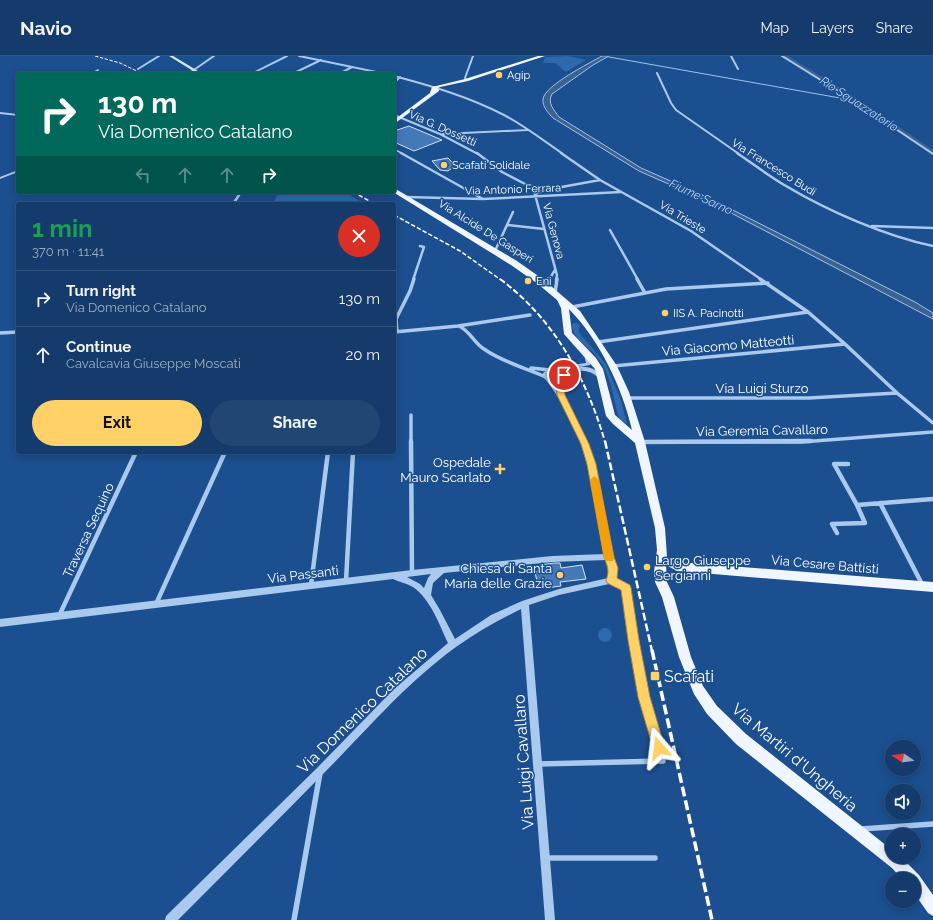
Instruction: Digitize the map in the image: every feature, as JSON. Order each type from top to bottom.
[{"type":"main road","points":[[171,56],[198,72]]},
{"type":"main road","points":[[397,117],[438,88],[543,56]]},
{"type":"main road","name":"Via Alcide De Gasperi","points":[[396,191],[495,250],[541,282],[557,297],[572,307],[586,324],[613,366],[627,398],[640,442],[660,528],[664,563]]},
{"type":"main road","name":"Via Alcide De Gasperi","points":[[557,297],[566,313],[568,334],[593,360],[602,378],[609,410],[616,422],[640,442]]},
{"type":"main road","points":[[566,325],[569,320],[573,319],[586,324]]},
{"type":"main road","points":[[616,422],[628,426],[634,420]]},
{"type":"main road","name":"Via Cesare Battisti","points":[[664,563],[676,566],[928,587]]},
{"type":"main road","name":"Via Martiri d'Ungheria","points":[[664,563],[660,572],[662,582],[668,597],[685,657],[698,690],[712,710],[740,739],[897,863],[905,872]]},
{"type":"main road","name":"Via Martiri d'Ungheria","points":[[921,891],[933,908]]},
{"type":"street","points":[[138,69],[159,56]]},
{"type":"street","points":[[191,72],[214,56]]},
{"type":"street","points":[[256,72],[287,56]]},
{"type":"street","points":[[299,56],[376,72]]},
{"type":"street","points":[[466,80],[465,78],[473,56]]},
{"type":"street","points":[[731,56],[738,69]]},
{"type":"street","points":[[782,56],[851,101],[863,107],[933,154]]},
{"type":"street","points":[[296,72],[322,60]]},
{"type":"street","points":[[343,72],[352,67]]},
{"type":"street","points":[[94,72],[98,70]]},
{"type":"street","name":"Via Francesco Budi","points":[[657,73],[671,104],[676,110],[710,135],[792,190],[839,214],[914,242],[933,246]]},
{"type":"street","name":"Via Trieste","points":[[396,76],[438,88],[483,105],[528,130],[600,180],[687,228],[808,312],[845,344],[897,393],[933,423]]},
{"type":"street","points":[[396,80],[400,77]]},
{"type":"street","points":[[0,112],[16,115]]},
{"type":"street","name":"Via G. Dossetti","points":[[397,117],[440,134],[479,153],[502,172],[531,188],[535,195]]},
{"type":"street","points":[[440,134],[528,130]]},
{"type":"street","points":[[396,150],[483,199]]},
{"type":"street","points":[[0,178],[16,172]]},
{"type":"street","points":[[535,195],[545,190],[600,180]]},
{"type":"street","points":[[531,188],[545,190]]},
{"type":"street","name":"Via Antonio Ferrara","points":[[406,197],[483,199],[535,195],[621,192]]},
{"type":"street","name":"Via Genova","points":[[535,195],[556,270],[557,297]]},
{"type":"street","points":[[495,250],[513,212]]},
{"type":"street","points":[[507,225],[544,229]]},
{"type":"street","points":[[868,225],[933,228]]},
{"type":"street","points":[[610,230],[645,293]]},
{"type":"street","points":[[420,246],[424,247],[410,291],[396,319],[396,332],[458,326],[530,315]]},
{"type":"street","name":"Via Genova","points":[[541,282],[550,278],[556,270]]},
{"type":"street","points":[[572,307],[645,293],[695,287],[768,283]]},
{"type":"street","points":[[598,342],[808,312]]},
{"type":"street","points":[[458,326],[464,328],[473,340],[483,349],[547,378],[557,380],[571,370]]},
{"type":"street","points":[[0,333],[16,332]]},
{"type":"street","name":"Via Giacomo Matteotti","points":[[613,366],[845,344]]},
{"type":"street","points":[[585,367],[589,361],[586,352]]},
{"type":"street","points":[[525,367],[550,370],[571,370],[585,367],[595,370],[602,378]]},
{"type":"street","points":[[538,764],[663,761],[644,697],[633,640],[626,588],[611,580],[614,571],[609,557],[590,459],[585,444],[561,395],[547,378],[546,373],[550,370]]},
{"type":"street","points":[[561,395],[560,385],[562,377]]},
{"type":"street","name":"Via Luigi Sturzo","points":[[627,398],[808,398],[897,393]]},
{"type":"street","points":[[411,415],[412,573]]},
{"type":"street","name":"Via Geremia Cavallaro","points":[[640,442],[801,442],[933,432]]},
{"type":"street","name":"Traversa Sequino","points":[[59,616],[135,454]]},
{"type":"street","points":[[156,604],[224,454]]},
{"type":"street","points":[[311,586],[328,454]]},
{"type":"street","points":[[346,581],[353,454]]},
{"type":"street","points":[[837,533],[832,524],[865,522],[834,464],[848,464]]},
{"type":"street","points":[[857,505],[933,499]]},
{"type":"street","points":[[880,503],[928,587]]},
{"type":"street","name":"Via Passanti","points":[[0,623],[412,573],[552,559],[609,557]]},
{"type":"street","points":[[427,594],[430,580],[434,574],[442,570]]},
{"type":"street","points":[[392,576],[410,580],[427,594],[453,644]]},
{"type":"street","name":"Via Domenico Catalano","points":[[170,920],[397,692],[453,644],[494,618],[525,602],[559,592],[600,584],[611,580]]},
{"type":"street","name":"Via Luigi Cavallaro","points":[[525,602],[550,920]]},
{"type":"street","points":[[294,920],[320,771]]},
{"type":"street","points":[[854,830],[933,824]]},
{"type":"street","points":[[545,858],[655,858]]},
{"type":"shaded area","points":[[568,56],[586,60],[566,72],[555,63],[543,63],[545,57]]},
{"type":"shaded area","points":[[278,194],[314,194],[350,195],[362,202],[273,202]]},
{"type":"shaded area","points":[[574,323],[580,325],[580,334],[606,364],[620,398],[627,423],[622,422],[619,418],[606,371],[594,353],[574,334],[572,324]]},
{"type":"shaded area","points":[[602,628],[608,628],[612,632],[612,638],[608,642],[602,642],[598,638],[598,632]]},
{"type":"water","name":"Fiume Sarno","points":[[602,56],[609,56],[593,65],[552,94],[550,100],[553,109],[559,117],[641,168],[709,198],[915,302],[933,313],[933,319],[714,204],[639,171],[553,118],[547,112],[543,104],[543,99],[546,93],[559,81]]},
{"type":"building","points":[[409,126],[442,140],[414,151],[396,143],[396,130]]},
{"type":"building","name":"Scafati Solidale","points":[[448,158],[453,167],[448,171],[440,170],[432,161]]},
{"type":"building","name":"Chiesa di Santa Maria delle Grazie","points":[[560,563],[561,568],[582,565],[586,579],[560,582],[561,586],[546,588],[545,583],[537,581],[535,573],[541,568],[540,565]]},
{"type":"waterway","name":"Rio Sguazzatorio","points":[[785,56],[848,95],[933,152]]},
{"type":"waterway","points":[[609,57],[840,98],[862,104]]},
{"type":"railway","points":[[95,56],[120,63],[139,72]]},
{"type":"railway","points":[[357,194],[371,202]]},
{"type":"railway","points":[[396,216],[460,251],[501,280]]},
{"type":"railway","points":[[500,279],[537,312],[566,352],[589,396],[605,442]]},
{"type":"railway","points":[[605,441],[652,651]]},
{"type":"railway","points":[[652,650],[712,920]]},
{"type":"slow traffic","points":[[594,480],[609,558]]},
{"type":"place","name":"Agip","points":[[499,75]]},
{"type":"place","name":"Scafati Solidale","points":[[444,165]]},
{"type":"place","name":"Eni","points":[[528,281]]},
{"type":"place","name":"IIS A. Pacinotti","points":[[665,313]]},
{"type":"place","name":"Ospedale Mauro Scarlato","points":[[500,469]]},
{"type":"place","name":"Largo Giuseppe Sergianni","points":[[647,567]]},
{"type":"place","name":"Chiesa di Santa Maria delle Grazie","points":[[560,575]]},
{"type":"place","name":"Scafati","points":[[655,676]]},
{"type":"route","points":[[564,375],[560,381],[561,395],[585,444],[591,464],[609,557],[614,571],[611,580],[624,585],[626,588],[633,640],[644,697],[659,748]]}]
